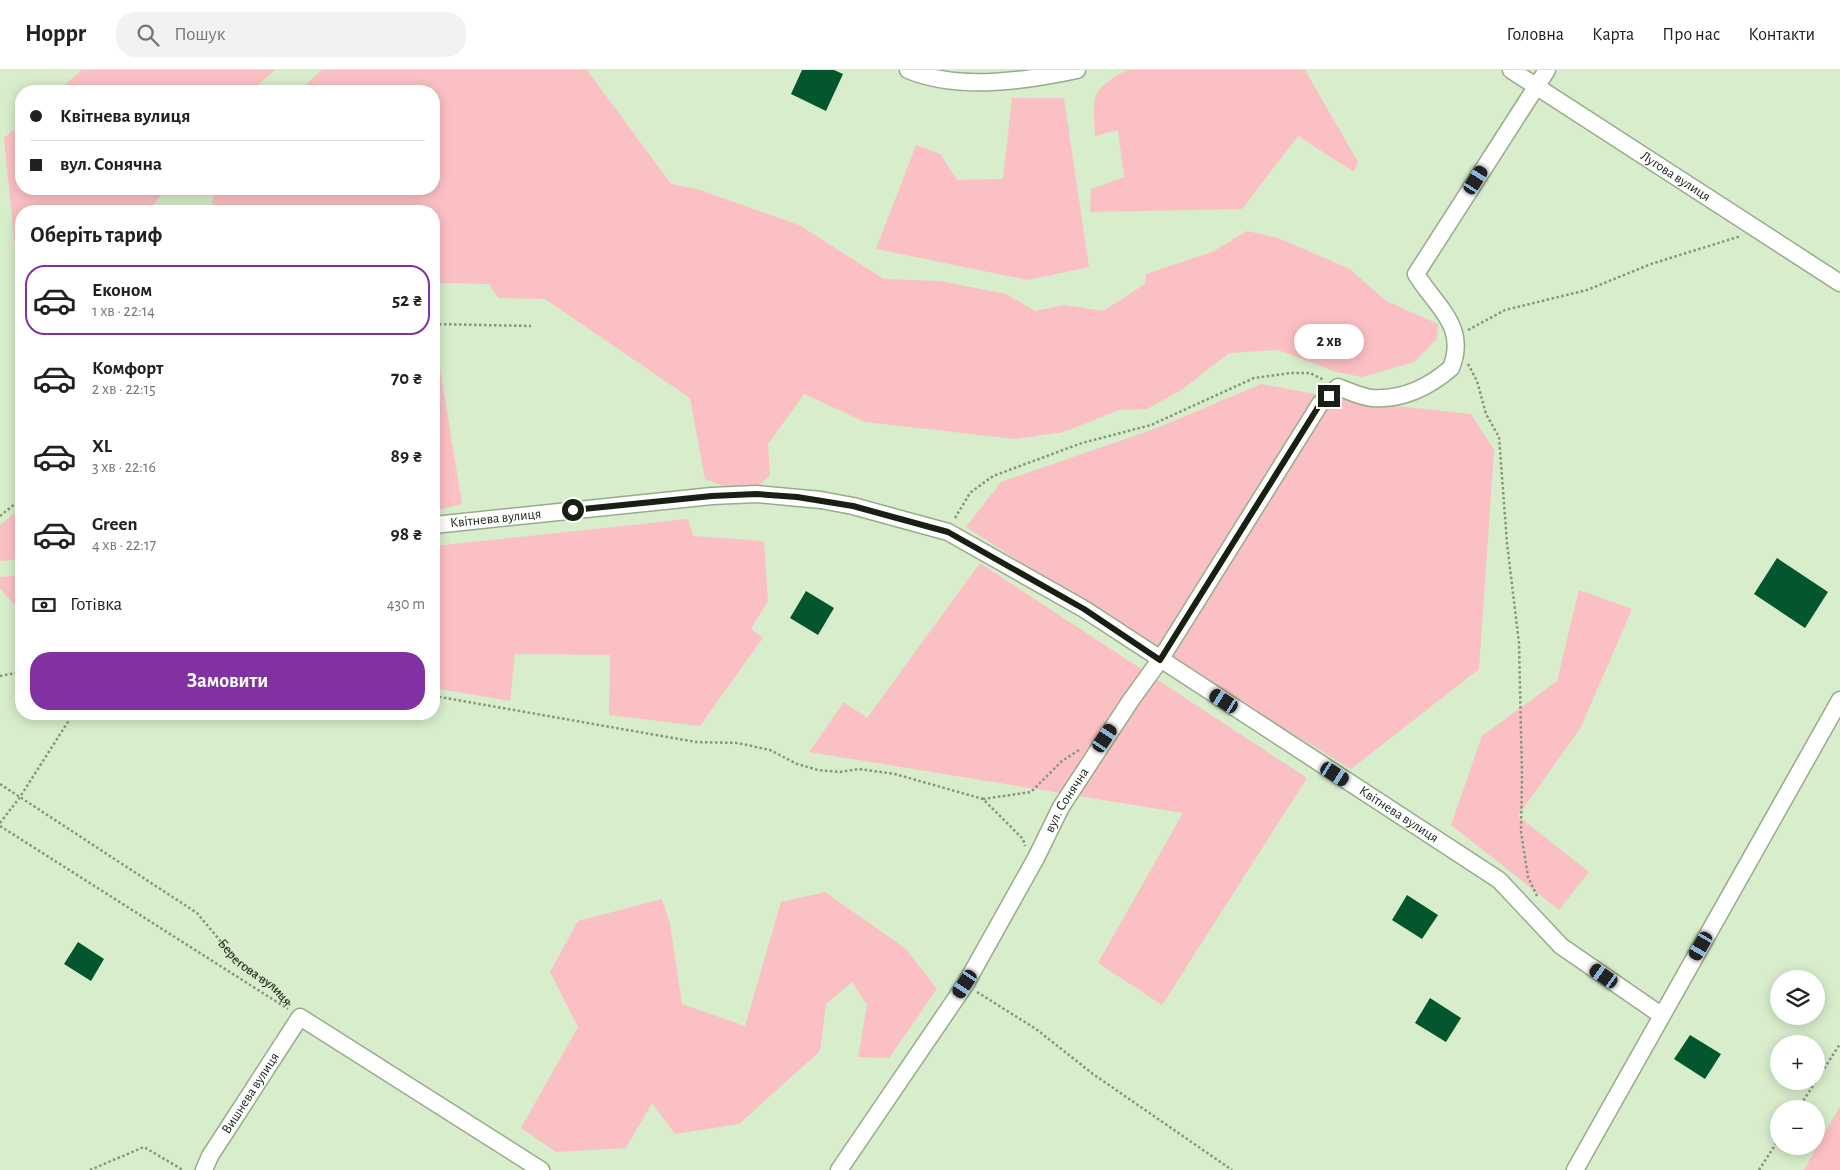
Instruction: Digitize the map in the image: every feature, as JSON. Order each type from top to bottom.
[{"type":"street","points":[[908,70],[919,74],[966,81],[1008,80],[1077,70]]},
{"type":"street","name":"Лугова вулиця","points":[[1511,70],[1840,283]]},
{"type":"street","points":[[1338,388],[1371,398],[1392,397],[1422,389],[1451,368],[1457,344],[1450,322],[1416,274],[1547,70]]},
{"type":"street","name":"вул. Сонячна","points":[[840,1170],[965,984],[1031,868],[1061,807],[1160,660],[1320,404],[1338,388]]},
{"type":"street","name":"Квітнева вулиця","points":[[440,524],[712,496],[756,494],[829,501],[948,532],[1084,609],[1499,880],[1561,946],[1661,1015]]},
{"type":"street","points":[[1575,1170],[1840,700]]},
{"type":"street","name":"Вишнева вулиця","points":[[204,1170],[210,1156],[300,1017]]},
{"type":"street","name":"Берегова вулиця","points":[[300,1017],[541,1170]]},
{"type":"path","points":[[1540,903],[1528,877],[1521,832],[1522,775],[1519,643],[1507,543],[1499,437],[1486,414],[1477,381],[1457,344],[1467,331],[1505,310],[1587,290],[1652,264],[1757,230]]},
{"type":"path","points":[[440,324],[530,326]]},
{"type":"path","points":[[948,532],[970,493],[993,476],[1082,443],[1151,425],[1254,378],[1292,372],[1310,373],[1338,388]]},
{"type":"path","points":[[0,516],[15,504]]},
{"type":"path","points":[[0,676],[15,673]]},
{"type":"path","points":[[440,697],[696,742],[738,743],[770,750],[797,764],[818,770],[840,772],[859,769],[895,774],[983,799],[1030,792],[1062,761],[1085,744]]},
{"type":"path","points":[[69,720],[0,825],[300,1017]]},
{"type":"path","name":"Берегова вулиця","points":[[0,784],[197,913],[238,962],[274,987],[300,1017]]},
{"type":"path","points":[[983,799],[1023,839],[1031,868]]},
{"type":"path","points":[[965,984],[1036,1029],[1093,1074],[1232,1170]]},
{"type":"path","points":[[1825,1067],[1840,1044]]},
{"type":"path","points":[[90,1170],[144,1147],[183,1170]]},
{"type":"path","points":[[1760,1170],[1770,1152]]},
{"type":"shaded area","points":[[82,70],[275,70],[258,85],[65,85]]},
{"type":"shaded area","points":[[322,70],[587,70],[671,184],[697,189],[799,225],[884,279],[940,281],[1006,294],[1035,311],[1064,305],[1103,311],[1145,284],[1146,274],[1212,252],[1247,231],[1278,238],[1350,269],[1386,301],[1438,324],[1437,339],[1414,362],[1362,377],[1336,372],[1278,350],[1229,353],[1183,389],[1147,409],[1119,410],[1064,432],[1015,439],[865,422],[804,394],[768,444],[770,475],[757,487],[728,488],[705,479],[690,398],[545,299],[498,298],[489,284],[440,284],[440,205],[212,205],[214,195],[440,195],[440,85],[306,85]]},
{"type":"shaded area","points":[[1127,70],[1305,70],[1358,162],[1354,172],[1298,136],[1242,209],[1090,212],[1091,189],[1124,177],[1118,130],[1095,136],[1094,103],[1100,89],[1106,83]]},
{"type":"shaded area","points":[[1012,98],[1064,98],[1089,267],[1028,280],[876,249],[916,145],[940,154],[957,180],[1003,179]]},
{"type":"shaded area","points":[[15,128],[15,195],[162,195],[153,205],[15,205],[15,248],[4,138]]},
{"type":"shaded area","points":[[440,368],[462,504],[440,510]]},
{"type":"shaded area","points":[[1261,384],[1359,402],[1471,414],[1494,450],[1479,669],[1351,769],[1178,664],[966,527],[1001,482],[1157,428]]},
{"type":"shaded area","points":[[15,513],[15,560],[0,561],[0,525]]},
{"type":"shaded area","points":[[688,519],[693,536],[764,541],[768,601],[751,629],[763,638],[700,726],[609,715],[610,655],[515,654],[510,701],[440,689],[440,545]]},
{"type":"shaded area","points":[[980,563],[1307,778],[1162,1005],[1098,963],[1183,813],[809,752],[844,702],[867,718]]},
{"type":"shaded area","points":[[15,576],[15,606],[0,588],[0,577]]},
{"type":"shaded area","points":[[1579,590],[1632,609],[1581,727],[1518,816],[1589,872],[1559,910],[1451,825],[1482,736],[1557,681]]},
{"type":"shaded area","points":[[825,892],[906,949],[937,989],[889,1058],[858,1057],[867,1005],[852,982],[826,1004],[820,1051],[739,1124],[675,1134],[652,1103],[626,1148],[556,1152],[521,1128],[578,1027],[550,972],[578,921],[662,899],[670,924],[682,1004],[745,1026],[781,902]]},
{"type":"shaded area","points":[[1840,1106],[1840,1170],[1804,1170],[1812,1155],[1825,1155],[1825,1133]]},
{"type":"building","points":[[802,70],[834,70],[843,74],[826,111],[791,94]]},
{"type":"building","points":[[1777,558],[1828,592],[1805,628],[1754,594]]},
{"type":"building","points":[[806,591],[834,608],[818,635],[790,618]]},
{"type":"building","points":[[1407,895],[1438,915],[1422,939],[1392,920]]},
{"type":"building","points":[[78,942],[104,959],[91,981],[64,964]]},
{"type":"building","points":[[1430,998],[1461,1018],[1446,1042],[1415,1023]]},
{"type":"building","points":[[1690,1035],[1721,1054],[1705,1079],[1674,1059]]},
{"type":"route","points":[[573,510],[712,496],[756,494],[797,497],[853,506],[948,532],[1084,609],[1160,660],[1320,404],[1329,396]]}]
